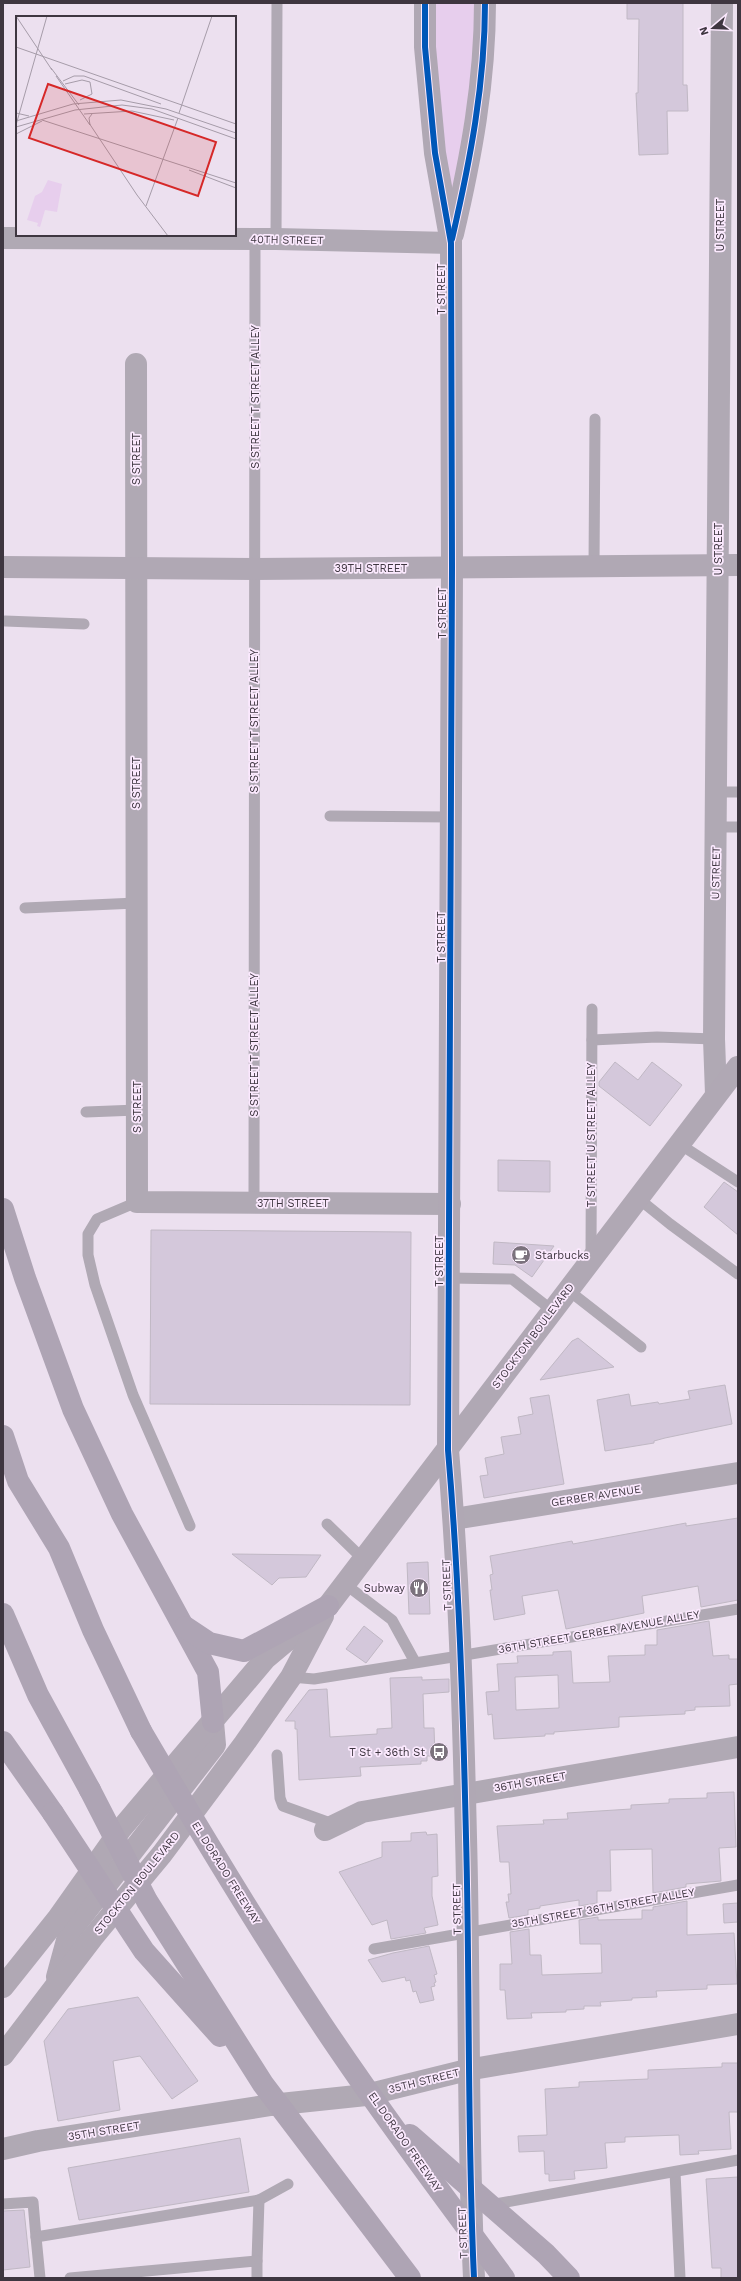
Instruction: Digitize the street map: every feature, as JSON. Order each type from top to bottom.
[{"type":"highway","points":[[3,1209],[25,1278],[73,1409],[122,1514],[208,1672],[213,1722]]},
{"type":"highway","name":"EL DORADO FREEWAY","points":[[3,1436],[18,1481],[59,1548],[94,1630],[142,1731],[209,1848],[322,2024],[383,2112],[504,2278]]},
{"type":"highway","points":[[181,1624],[209,1643],[244,1651],[328,1606]]},
{"type":"highway","points":[[3,1614],[38,1695],[90,1790],[147,1901],[263,2084]]},
{"type":"highway","points":[[3,1742],[53,1813],[144,1951],[263,2084],[410,2278]]},
{"type":"highway","points":[[383,2112],[546,2254],[569,2278]]},
{"type":"street","name":"T STREET","points":[[425,3],[425,47],[435,153],[451,243],[452,568],[448,1450],[454,1519],[464,1793],[468,1931],[468,2070],[474,2278]]},
{"type":"street","name":"T STREET","points":[[451,243],[469,165],[475,127],[482,72],[485,3]]},
{"type":"street","name":"U STREET","points":[[716,1094],[714,1039],[717,827],[728,792],[728,565],[722,3]]},
{"type":"street","name":"40TH STREET","points":[[3,238],[265,239],[451,243]]},
{"type":"street","name":"S STREET","points":[[136,364],[137,1202]]},
{"type":"street","name":"39TH STREET","points":[[3,567],[136,566],[254,569],[728,565]]},
{"type":"street","name":"STOCKTON BOULEVARD","points":[[3,2055],[55,1986],[162,1854],[291,1677],[328,1606],[638,1198],[681,1145],[716,1094],[738,1067]]},
{"type":"street","name":"37TH STREET","points":[[137,1202],[450,1204]]},
{"type":"street","name":"GERBER AVENUE","points":[[454,1519],[738,1472]]},
{"type":"street","name":"STOCKTON BOULEVARD","points":[[3,1987],[58,1918],[121,1829],[266,1658],[328,1606]]},
{"type":"street","points":[[55,1986],[69,1933],[215,1746],[213,1722]]},
{"type":"street","name":"36TH STREET","points":[[331,1828],[362,1812],[464,1793],[738,1747]]},
{"type":"street","name":"35TH STREET","points":[[3,2149],[38,2141],[271,2105],[366,2095],[468,2070],[738,2024]]},
{"type":"street","name":"35TH STREET","points":[[3,2133],[38,2141]]},
{"type":"lane","name":"S STREET T STREET ALLEY","points":[[254,1203],[254,569],[265,239],[277,3]]},
{"type":"lane","points":[[594,566],[595,419]]},
{"type":"lane","points":[[5,621],[84,624]]},
{"type":"lane","points":[[330,816],[451,817]]},
{"type":"lane","points":[[717,827],[738,827]]},
{"type":"lane","points":[[25,908],[136,904]]},
{"type":"lane","name":"T STREET U STREET ALLEY","points":[[591,1260],[592,1009]]},
{"type":"lane","points":[[592,1040],[657,1037],[714,1039]]},
{"type":"lane","points":[[86,1112],[137,1110]]},
{"type":"lane","points":[[681,1145],[738,1182]]},
{"type":"lane","points":[[728,1175],[738,1170]]},
{"type":"lane","points":[[638,1198],[670,1224],[738,1274]]},
{"type":"lane","points":[[137,1202],[97,1219],[88,1234],[88,1255],[95,1285],[133,1395],[190,1526]]},
{"type":"lane","points":[[449,1278],[512,1279],[553,1310]]},
{"type":"lane","points":[[568,1290],[641,1347]]},
{"type":"lane","points":[[327,1524],[363,1559]]},
{"type":"lane","points":[[345,1584],[392,1620],[415,1662]]},
{"type":"lane","name":"36TH STREET GERBER AVENUE ALLEY","points":[[291,1677],[314,1679],[459,1656],[738,1608]]},
{"type":"lane","points":[[277,1755],[280,1798],[283,1806],[331,1828]]},
{"type":"lane","name":"35TH STREET 36TH STREET ALLEY","points":[[374,1949],[468,1931],[738,1885]]},
{"type":"lane","points":[[472,2208],[738,2160]]},
{"type":"lane","points":[[674,2172],[680,2278]]},
{"type":"lane","points":[[36,2237],[259,2200],[288,2184]]},
{"type":"lane","points":[[257,2278],[259,2200]]},
{"type":"lane","points":[[3,2204],[33,2202],[40,2278]]},
{"type":"lane","points":[[70,2278],[257,2261]]},
{"type":"shaded area","points":[[431,3],[478,3],[478,34],[451,213]]},
{"type":"building","points":[[627,3],[683,3],[683,85],[687,85],[688,111],[667,111],[668,154],[639,155],[636,93],[638,93],[639,19],[627,19]]},
{"type":"building","points":[[615,1062],[638,1080],[652,1062],[682,1085],[650,1126],[599,1086],[599,1082]]},
{"type":"building","points":[[498,1160],[550,1161],[550,1192],[498,1191]]},
{"type":"building","points":[[724,1182],[738,1192],[738,1235],[704,1207]]},
{"type":"building","points":[[151,1230],[411,1232],[410,1405],[150,1404]]},
{"type":"building","name":"Starbucks","points":[[494,1242],[554,1246],[532,1277],[515,1265],[493,1264]]},
{"type":"building","points":[[578,1338],[614,1367],[540,1380],[572,1341]]},
{"type":"building","points":[[725,1385],[732,1424],[665,1438],[654,1441],[654,1443],[605,1451],[597,1400],[629,1394],[631,1406],[658,1402],[659,1404],[690,1399],[688,1391]]},
{"type":"building","points":[[549,1395],[564,1484],[484,1498],[480,1476],[488,1475],[485,1458],[504,1454],[501,1437],[521,1434],[518,1417],[533,1414],[530,1398]]},
{"type":"building","points":[[738,1518],[738,1600],[701,1607],[698,1586],[642,1596],[644,1613],[566,1629],[558,1590],[522,1596],[525,1614],[494,1620],[490,1590],[492,1590],[490,1575],[493,1574],[490,1556],[572,1541],[573,1544],[686,1523],[686,1526]]},
{"type":"building","points":[[232,1554],[321,1555],[306,1577],[279,1578],[272,1585]]},
{"type":"building","name":"Subway","points":[[428,1562],[430,1614],[409,1614],[407,1563]]},
{"type":"building","points":[[709,1621],[713,1656],[729,1655],[729,1659],[738,1659],[738,1684],[729,1685],[730,1706],[695,1707],[695,1710],[685,1711],[685,1714],[619,1717],[619,1727],[554,1732],[554,1734],[545,1734],[545,1736],[494,1739],[492,1714],[488,1715],[486,1692],[499,1691],[497,1664],[518,1663],[517,1656],[553,1655],[553,1652],[571,1651],[573,1683],[610,1682],[608,1656],[645,1655],[645,1645],[657,1645],[657,1630]],"holes":[[[558,1675],[559,1708],[516,1710],[515,1677]]]},
{"type":"building","points":[[364,1626],[383,1641],[366,1663],[346,1649]]},
{"type":"building","points":[[422,1677],[422,1680],[449,1679],[449,1692],[423,1694],[424,1728],[434,1728],[435,1756],[427,1756],[427,1761],[421,1761],[421,1764],[360,1767],[361,1776],[299,1780],[297,1729],[295,1729],[295,1721],[285,1721],[309,1690],[327,1689],[330,1737],[377,1734],[377,1729],[392,1728],[390,1678]]},
{"type":"building","points":[[734,1792],[736,1847],[719,1848],[721,1881],[686,1884],[686,1887],[653,1893],[652,1849],[610,1850],[611,1891],[597,1891],[597,1903],[579,1906],[579,1900],[540,1906],[540,1908],[528,1910],[528,1915],[509,1918],[506,1902],[509,1902],[508,1894],[511,1894],[509,1862],[500,1862],[497,1826],[544,1824],[543,1820],[568,1819],[567,1813],[631,1809],[631,1805],[669,1803],[669,1799],[707,1798],[707,1793]]},
{"type":"building","points":[[426,1832],[427,1835],[437,1834],[438,1876],[432,1877],[432,1896],[438,1925],[424,1928],[426,1933],[391,1939],[387,1920],[372,1925],[339,1872],[382,1857],[382,1842],[411,1841],[411,1833]]},
{"type":"building","points":[[687,1901],[687,1935],[734,1933],[737,1984],[707,1985],[707,1989],[656,1991],[657,1997],[600,2002],[601,2006],[584,2006],[584,2009],[566,2010],[566,2012],[531,2013],[532,2018],[507,2019],[505,1990],[500,1990],[500,1964],[512,1964],[510,1932],[529,1929],[530,1955],[541,1955],[542,1975],[602,1973],[601,1944],[580,1944],[579,1920],[598,1917],[598,1920],[642,1919],[642,1910],[653,1910],[653,1907]]},
{"type":"building","points":[[738,1903],[738,1922],[724,1923],[723,1904]]},
{"type":"building","points":[[429,1946],[437,1974],[434,1975],[436,1982],[434,1983],[435,1986],[431,1987],[434,2000],[420,2003],[416,1991],[413,1992],[410,1980],[406,1981],[405,1977],[382,1982],[368,1960],[393,1953]]},
{"type":"building","points":[[138,1997],[198,2081],[172,2099],[140,2056],[113,2061],[120,2110],[58,2121],[44,2041],[68,2009]]},
{"type":"building","points":[[722,2063],[738,2063],[738,2112],[729,2112],[731,2149],[698,2151],[699,2154],[680,2155],[679,2135],[625,2137],[625,2142],[605,2143],[607,2168],[574,2171],[575,2179],[549,2181],[549,2174],[545,2174],[544,2151],[519,2152],[518,2136],[547,2135],[545,2089],[579,2087],[579,2082],[648,2079],[648,2070],[722,2067]]},
{"type":"building","points":[[240,2138],[249,2192],[79,2220],[68,2168]]},
{"type":"building","points":[[738,2177],[738,2278],[721,2278],[721,2268],[712,2268],[706,2179]]},
{"type":"building","points":[[24,2210],[30,2267],[3,2270],[3,2211]]},
{"type":"cycle path","points":[[425,3],[425,47],[435,153],[451,243],[452,568],[448,1450],[460,1643],[467,1892],[470,2168],[474,2278]]},
{"type":"cycle path","points":[[452,239],[465,181],[475,122],[482,63],[485,3]]},
{"type":"place","name":"Starbucks","points":[[521,1255]]},
{"type":"place","name":"Subway","points":[[419,1588]]},
{"type":"place","name":"T St + 36th St","points":[[439,1752]]}]
